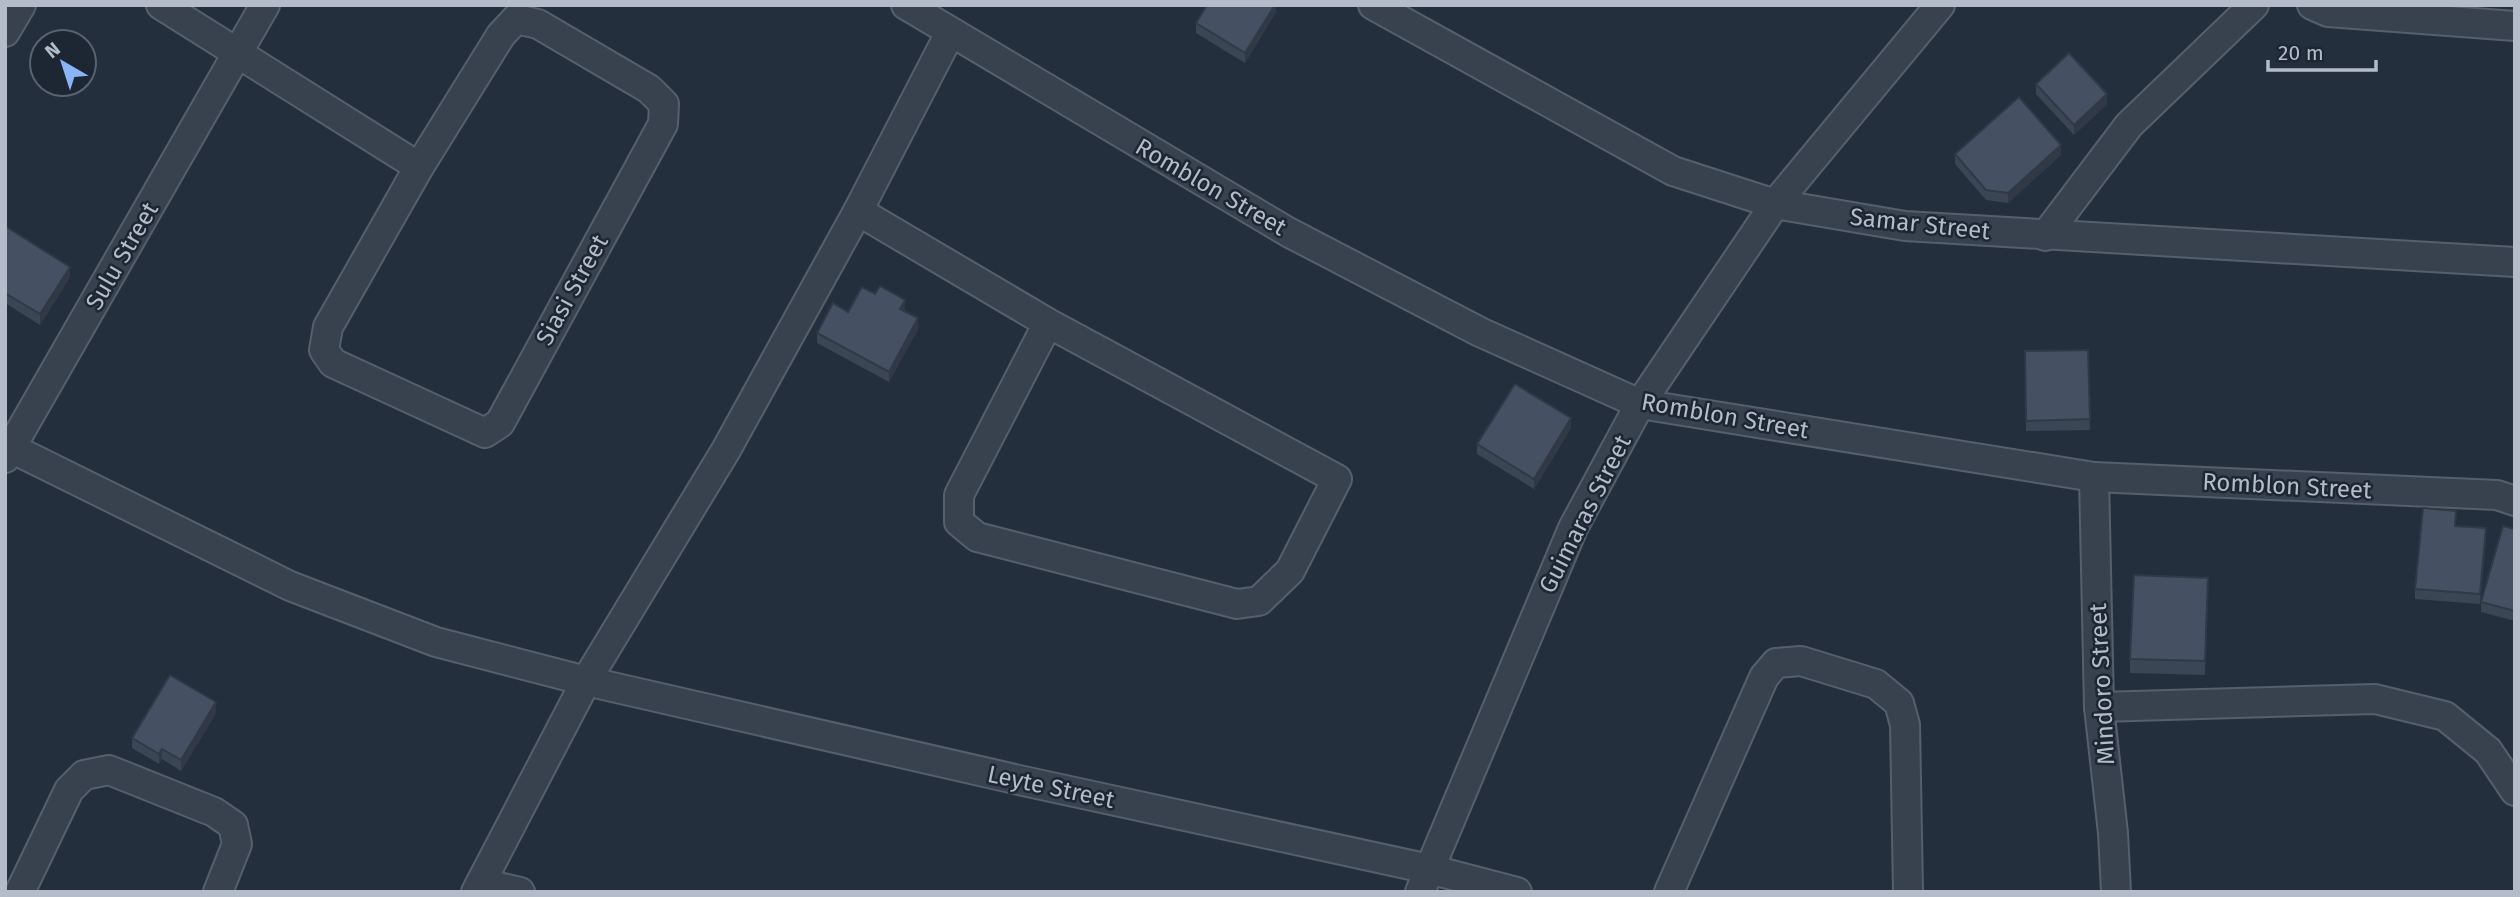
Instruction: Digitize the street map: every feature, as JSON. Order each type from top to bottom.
[{"type":"street","points":[[5,32],[21,5]]},
{"type":"street","points":[[161,5],[419,167]]},
{"type":"street","name":"Sulu Street","points":[[7,450],[239,55],[265,5]]},
{"type":"street","name":"Romblon Street","points":[[906,5],[1288,232],[1480,332],[1640,404],[2094,477],[2497,495],[2515,500]]},
{"type":"street","name":"Samar Street","points":[[1373,5],[1673,171],[1774,204],[1905,226],[2515,262]]},
{"type":"street","name":"Guimaras Street","points":[[1424,880],[1573,528],[1640,404],[1774,204],[1940,5]]},
{"type":"street","points":[[2045,236],[2129,125],[2254,5]]},
{"type":"street","points":[[2312,5],[2329,12],[2515,26]]},
{"type":"street","name":"Siasi Street","points":[[516,19],[538,24],[649,89],[664,104],[663,124],[657,136],[500,423],[485,433],[333,363],[324,349],[328,327],[419,167],[500,35],[516,19]]},
{"type":"street","points":[[520,892],[479,887],[586,681],[726,450],[858,211],[950,33]]},
{"type":"street","points":[[858,211],[1048,323],[1337,479],[1290,572],[1259,601],[1237,604],[977,537],[959,522],[959,495],[1048,323]]},
{"type":"street","name":"Leyte Street","points":[[7,450],[290,586],[436,642],[586,681],[1006,777],[1424,880],[1517,892]]},
{"type":"street","name":"Mindoro Street","points":[[2094,477],[2099,707],[2113,833],[2116,892]]},
{"type":"street","points":[[1669,892],[1764,677],[1776,663],[1801,661],[1876,684],[1899,703],[1905,725],[1908,892]]},
{"type":"street","points":[[2099,707],[2375,699],[2445,716],[2488,751],[2515,791]]},
{"type":"street","points":[[16,885],[69,790],[84,775],[109,770],[214,812],[233,825],[237,844],[218,892]]},
{"type":"building","points":[[1207,5],[1275,5],[1245,53],[1196,23]]},
{"type":"building","points":[[2069,53],[2107,94],[2074,125],[2036,84]]},
{"type":"building","points":[[2019,97],[2061,145],[2008,193],[1986,190],[1955,154]]},
{"type":"building","points":[[5,226],[70,267],[40,314],[5,293]]},
{"type":"building","points":[[880,286],[905,300],[900,309],[918,318],[889,372],[817,333],[833,303],[848,312],[862,287],[875,294]]},
{"type":"building","points":[[2088,350],[2090,419],[2026,421],[2025,351]]},
{"type":"building","points":[[1515,384],[1571,418],[1534,479],[1477,444]]},
{"type":"building","points":[[2423,508],[2456,511],[2455,526],[2486,528],[2480,594],[2415,589]]},
{"type":"building","points":[[2503,526],[2515,529],[2515,611],[2481,602]]},
{"type":"building","points":[[2134,575],[2208,578],[2205,661],[2130,659]]},
{"type":"building","points":[[170,675],[216,702],[181,760],[162,749],[159,754],[132,738]]}]
